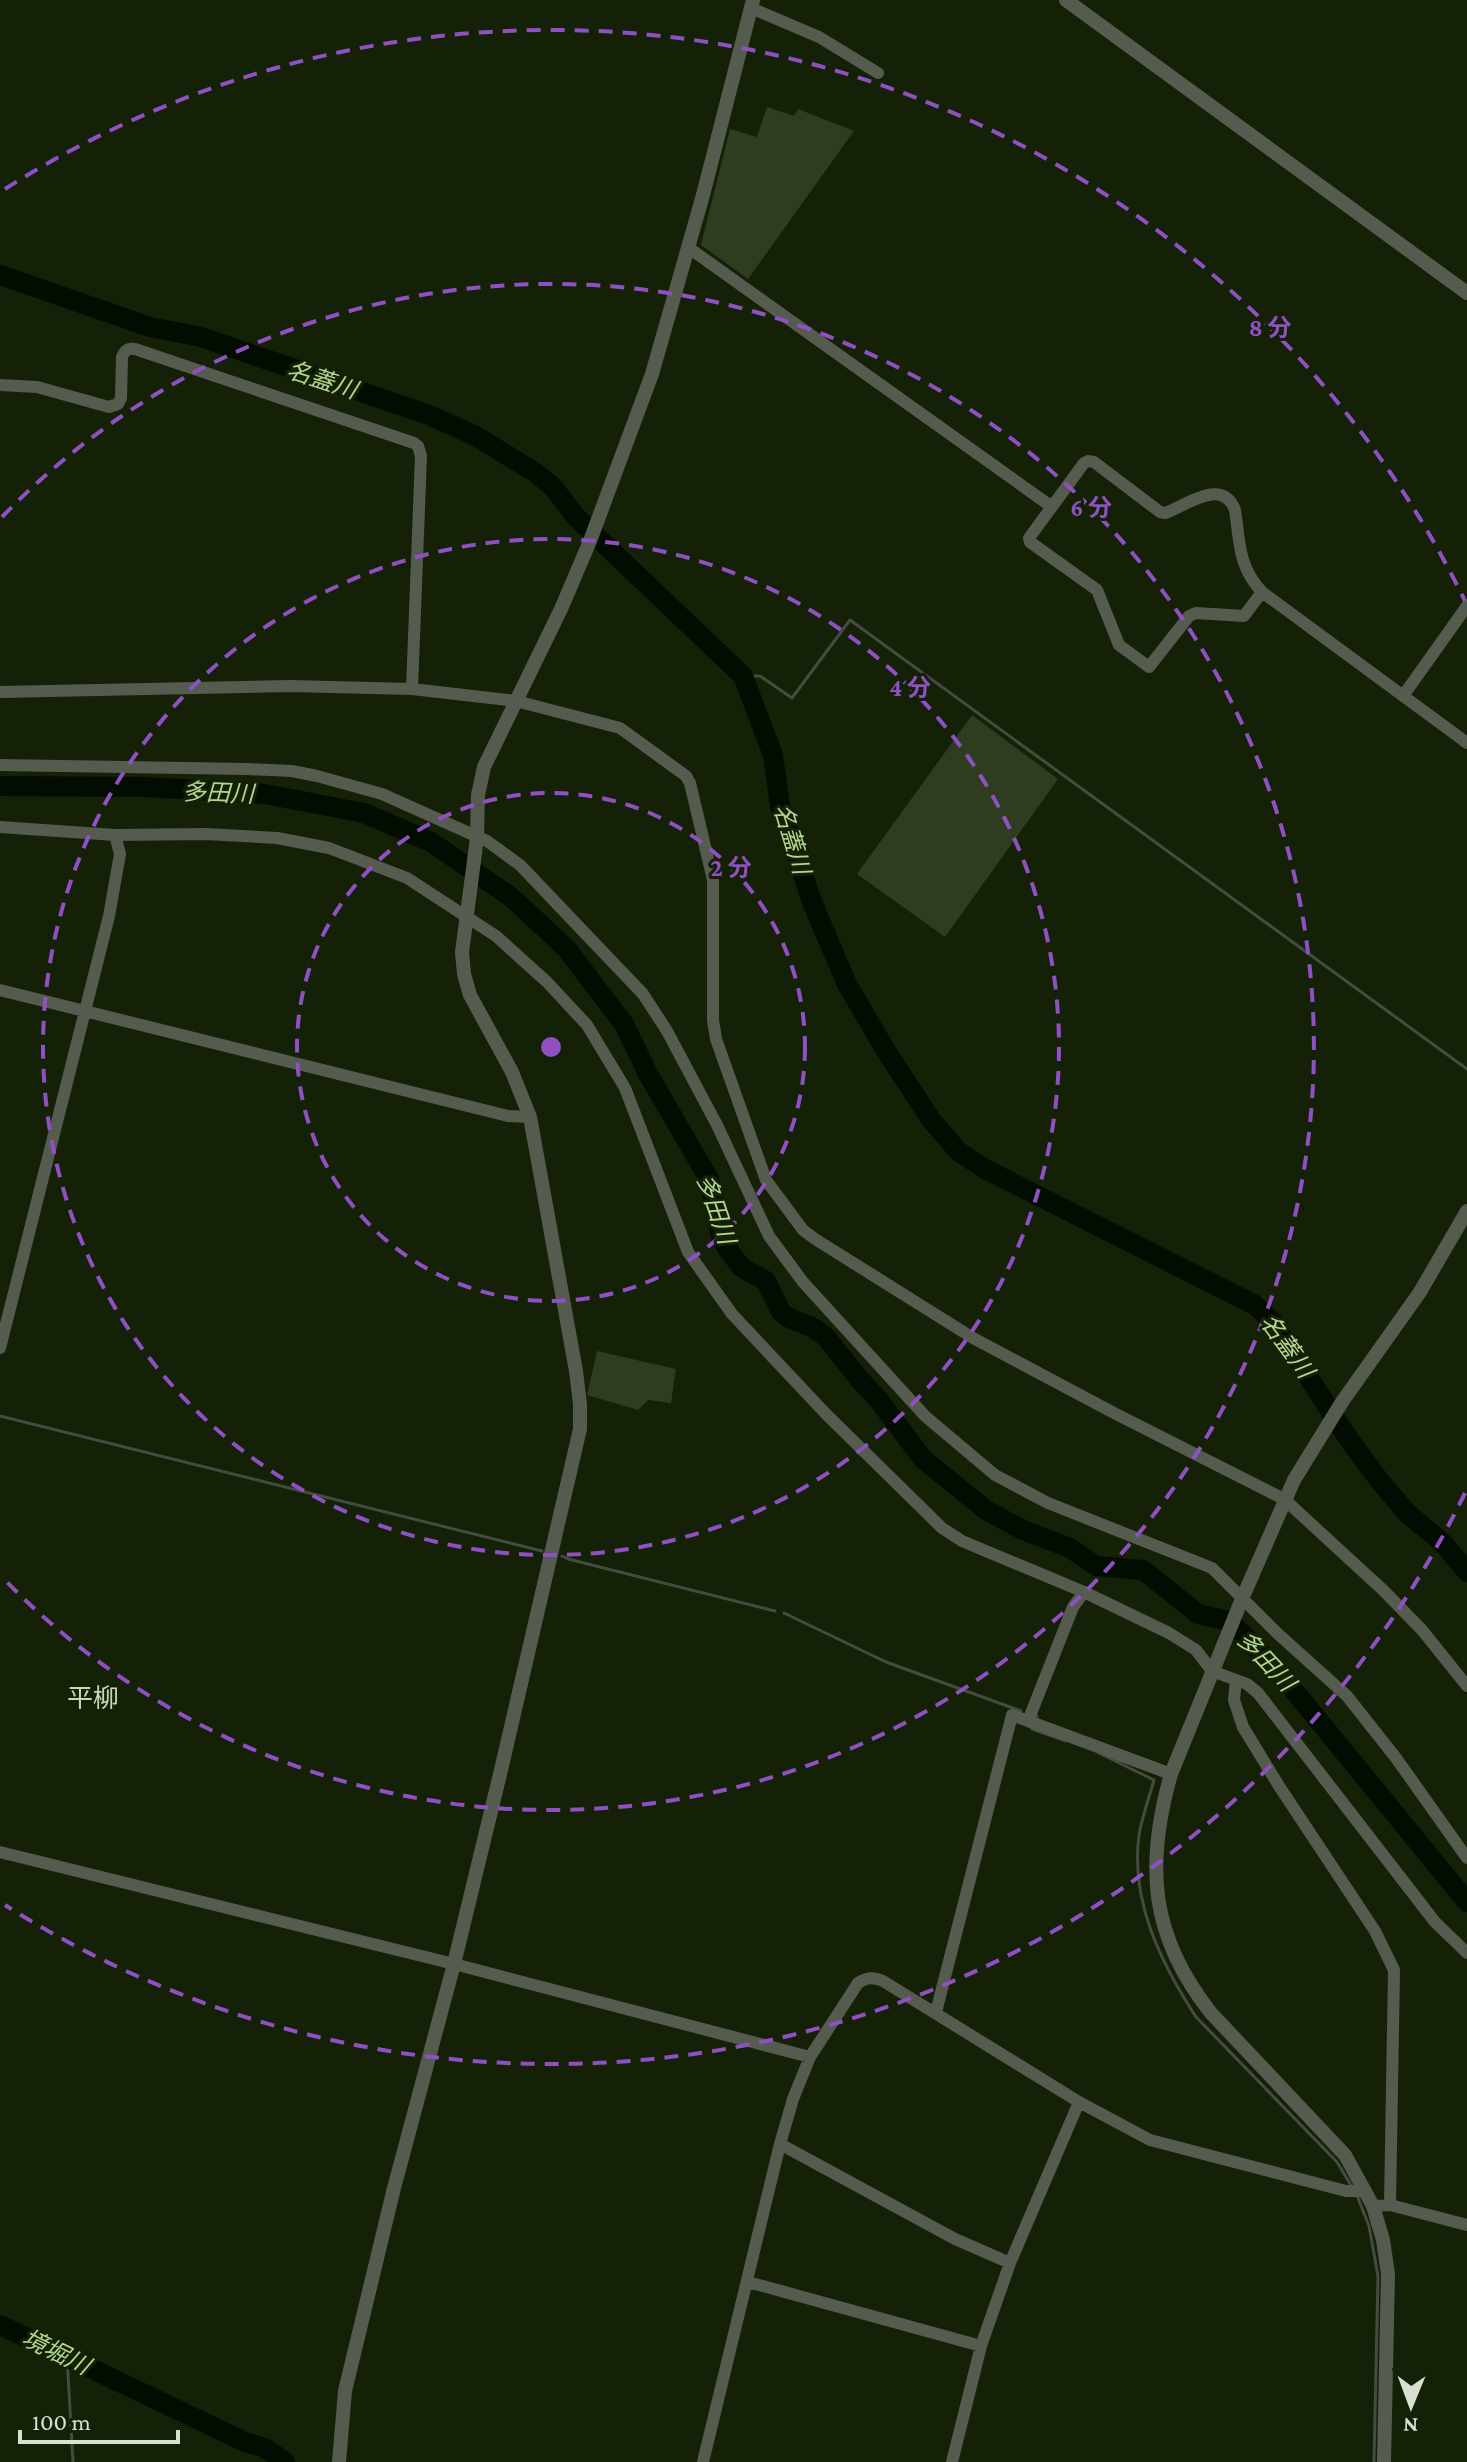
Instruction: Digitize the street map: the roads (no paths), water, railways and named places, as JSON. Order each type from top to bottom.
[{"type":"street","points":[[1066,0],[1467,293]]},
{"type":"street","points":[[339,2462],[345,2391],[394,2188],[454,1964],[580,1429],[576,1371],[530,1117],[512,1072],[470,995],[462,952],[476,841],[478,795],[484,767],[561,609],[590,541],[652,374],[689,248],[752,4],[819,37],[878,73]]},
{"type":"street","points":[[689,248],[1052,507]]},
{"type":"street","points":[[0,385],[37,387],[109,407],[118,404],[121,398],[124,351],[135,349],[414,443],[421,456],[412,689]]},
{"type":"street","points":[[1262,592],[1244,616],[1202,612],[1189,616],[1149,667],[1119,645],[1097,590],[1030,542],[1030,535],[1088,461],[1094,462],[1160,512],[1165,513],[1198,496],[1226,498],[1232,501],[1235,510],[1244,569],[1250,580],[1467,743]]},
{"type":"street","points":[[1403,696],[1467,606]]},
{"type":"street","points":[[0,692],[290,686],[412,689],[516,701],[620,728],[686,776],[690,783],[713,880],[713,1020],[716,1039],[766,1180],[803,1230],[973,1338],[1284,1499],[1383,1590],[1422,1630],[1467,1686]]},
{"type":"street","points":[[0,765],[292,771],[382,794],[471,833],[476,841]]},
{"type":"street","points":[[0,827],[115,835],[221,834],[277,838],[329,848],[407,878],[467,914],[496,936],[547,982],[587,1025],[625,1088],[688,1252],[732,1314],[826,1414],[942,1528],[962,1541],[1084,1592],[1169,1633],[1258,1693],[1435,1922],[1467,1953]]},
{"type":"street","points":[[0,1348],[109,916],[120,854],[115,835]]},
{"type":"street","points":[[476,841],[487,841],[520,865],[643,994],[667,1031],[717,1125],[769,1236],[803,1282],[925,1416],[995,1475],[1048,1503],[1212,1568],[1241,1602],[1347,1696],[1396,1758],[1467,1858]]},
{"type":"street","points":[[0,990],[508,1116],[530,1117]]},
{"type":"street","points":[[1384,2462],[1388,2274],[1383,2240],[1373,2206],[1359,2191],[1345,2155],[1211,2013],[1191,1987],[1177,1963],[1161,1916],[1155,1869],[1156,1839],[1171,1774],[1284,1499],[1342,1402],[1420,1292],[1467,1211]]},
{"type":"street","points":[[1028,1721],[1073,1607],[1084,1592]]},
{"type":"street","points":[[1236,1680],[1234,1700],[1243,1727],[1375,1931],[1394,1970],[1390,2205]]},
{"type":"street","points":[[936,2012],[1012,1715],[1171,1774]]},
{"type":"street","points":[[0,1852],[454,1964],[810,2057]]},
{"type":"street","points":[[703,2462],[793,2099],[810,2057],[858,1983],[866,1978],[875,1977],[883,1981],[1079,2102],[1150,2140],[1359,2191]]},
{"type":"street","points":[[952,2462],[981,2346],[1010,2263],[1079,2102]]},
{"type":"street","points":[[780,2144],[955,2239],[1010,2263]]},
{"type":"street","points":[[1373,2206],[1390,2205],[1467,2225]]},
{"type":"street","points":[[748,2282],[981,2346]]},
{"type":"waterway","name":"名蓋川","points":[[0,275],[150,327],[201,337],[429,415],[476,436],[553,487],[576,517],[743,676],[773,755],[780,806],[812,902],[847,984],[932,1121],[959,1152],[985,1169],[1255,1305],[1272,1321],[1379,1480],[1407,1513],[1443,1543],[1467,1572]]},
{"type":"waterway","points":[[743,676],[760,676],[792,698],[850,620],[1467,1069]]},
{"type":"waterway","name":"多田川","points":[[0,786],[147,787],[265,794],[364,813],[431,842],[511,897],[566,948],[624,1024],[648,1074],[709,1179],[721,1236],[727,1248],[741,1267],[766,1281],[781,1312],[825,1336],[923,1459],[986,1510],[1023,1530],[1070,1548],[1096,1566],[1143,1570],[1198,1614],[1229,1621],[1274,1666],[1467,1902]]},
{"type":"waterway","points":[[0,1416],[542,1551]]},
{"type":"waterway","points":[[562,1556],[775,1611]]},
{"type":"waterway","points":[[784,1613],[886,1662],[1021,1711]]},
{"type":"waterway","points":[[1032,1729],[1066,1741]]},
{"type":"waterway","points":[[1099,1753],[1154,1780],[1139,1835],[1139,1884],[1160,1953],[1183,1996],[1196,2017],[1337,2162],[1352,2187]]},
{"type":"waterway","points":[[1356,2193],[1369,2226],[1378,2276],[1374,2462]]},
{"type":"waterway","name":"境堀川","points":[[0,2325],[245,2442],[265,2448],[285,2462]]},
{"type":"waterway","points":[[67,2356],[73,2462]]},
{"type":"district","name":"平柳","points":[[93,1698]]}]
